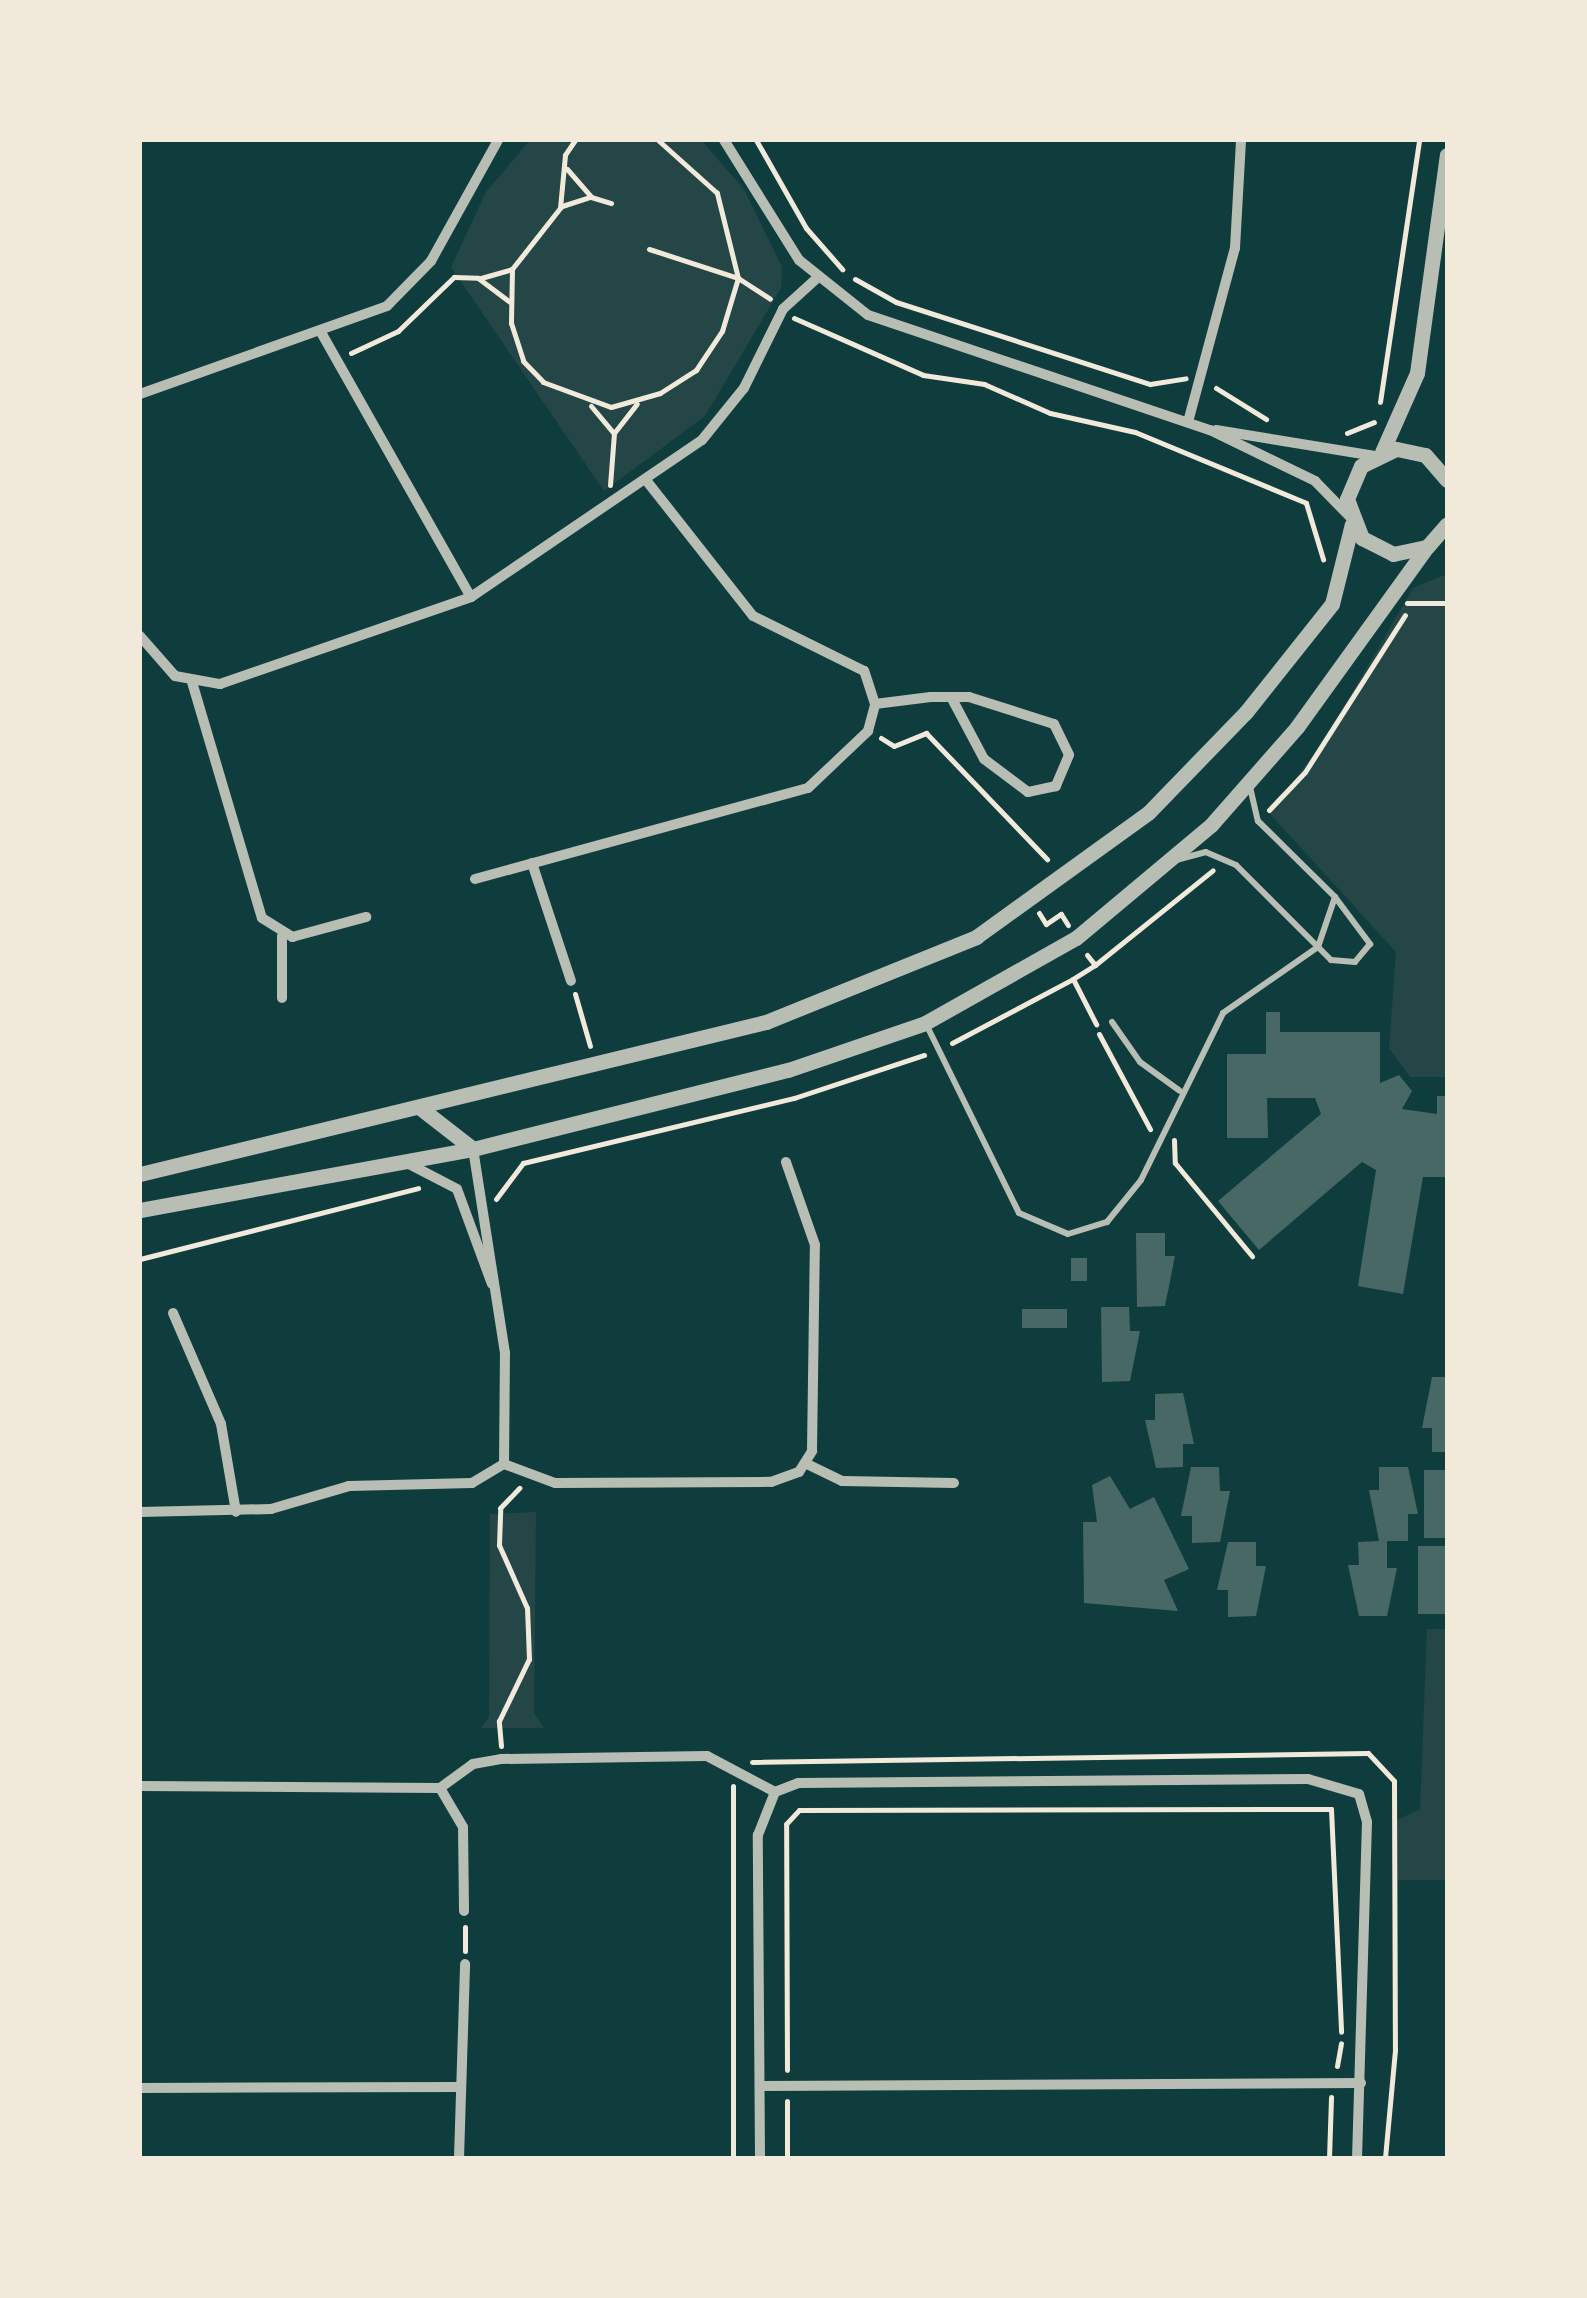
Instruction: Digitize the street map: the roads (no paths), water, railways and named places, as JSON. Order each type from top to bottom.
[{"type":"street","points":[[140,394],[322,334],[412,285],[498,140]]},
{"type":"street","points":[[724,140],[816,279],[896,328],[1210,430],[1315,480],[1351,520],[1393,554],[1436,544]]},
{"type":"street","points":[[1188,422],[1235,248],[1241,140]]},
{"type":"street","points":[[140,1174],[595,1063],[854,994],[1033,902],[1148,812],[1283,672],[1332,604],[1351,520],[1352,481],[1401,422],[1425,337],[1447,155]]},
{"type":"street","points":[[140,636],[162,667],[192,682],[220,684],[472,597],[646,480],[725,417],[783,309],[816,279]]},
{"type":"street","points":[[322,334],[472,597]]},
{"type":"street","points":[[1210,430],[1326,451],[1378,454],[1410,450],[1446,478]]},
{"type":"street","points":[[1446,478],[1447,456]]},
{"type":"street","points":[[476,880],[808,788],[857,749],[875,704],[856,664],[765,624],[722,587],[646,480]]},
{"type":"street","points":[[140,1210],[474,1149],[788,1070],[925,1023],[1076,938],[1173,861],[1250,786],[1387,594],[1436,544],[1447,524]]},
{"type":"street","points":[[192,682],[262,918],[282,936],[282,998]]},
{"type":"street","points":[[875,704],[951,697],[1054,724],[1069,756],[1056,786],[1028,792],[984,759],[951,697]]},
{"type":"street","points":[[532,863],[571,981]]},
{"type":"street","points":[[282,936],[366,917]]},
{"type":"street","points":[[419,1107],[474,1149],[498,1299],[509,1402],[504,1464]]},
{"type":"street","points":[[786,1162],[815,1245],[806,1464]]},
{"type":"street","points":[[403,1163],[445,1176],[463,1206],[498,1299]]},
{"type":"street","points":[[174,1313],[221,1424],[236,1512]]},
{"type":"street","points":[[504,1464],[524,1476],[771,1482],[806,1464]]},
{"type":"street","points":[[140,1512],[236,1512],[349,1486],[472,1483],[504,1464]]},
{"type":"street","points":[[806,1464],[842,1481],[954,1483]]},
{"type":"street","points":[[140,1786],[440,1788],[501,1758],[707,1756],[743,1771],[775,1792],[837,1783],[1345,1785],[1367,1822],[1357,2158]]},
{"type":"street","points":[[440,1788],[463,1827],[464,1911]]},
{"type":"street","points":[[760,2158],[759,1818],[775,1792]]},
{"type":"street","points":[[459,2158],[458,2087],[465,1964]]},
{"type":"street","points":[[760,2086],[1361,2083]]},
{"type":"street","points":[[140,2088],[458,2087]]},
{"type":"lane","points":[[1173,861],[1206,852],[1224,858],[1318,947],[1342,964],[1370,944],[1335,897],[1258,821],[1250,786]]},
{"type":"lane","points":[[925,1023],[1007,1200],[1068,1234],[1122,1212],[1223,1013],[1318,947],[1335,897]]},
{"type":"lane","points":[[1112,1022],[1140,1062],[1180,1092]]}]
